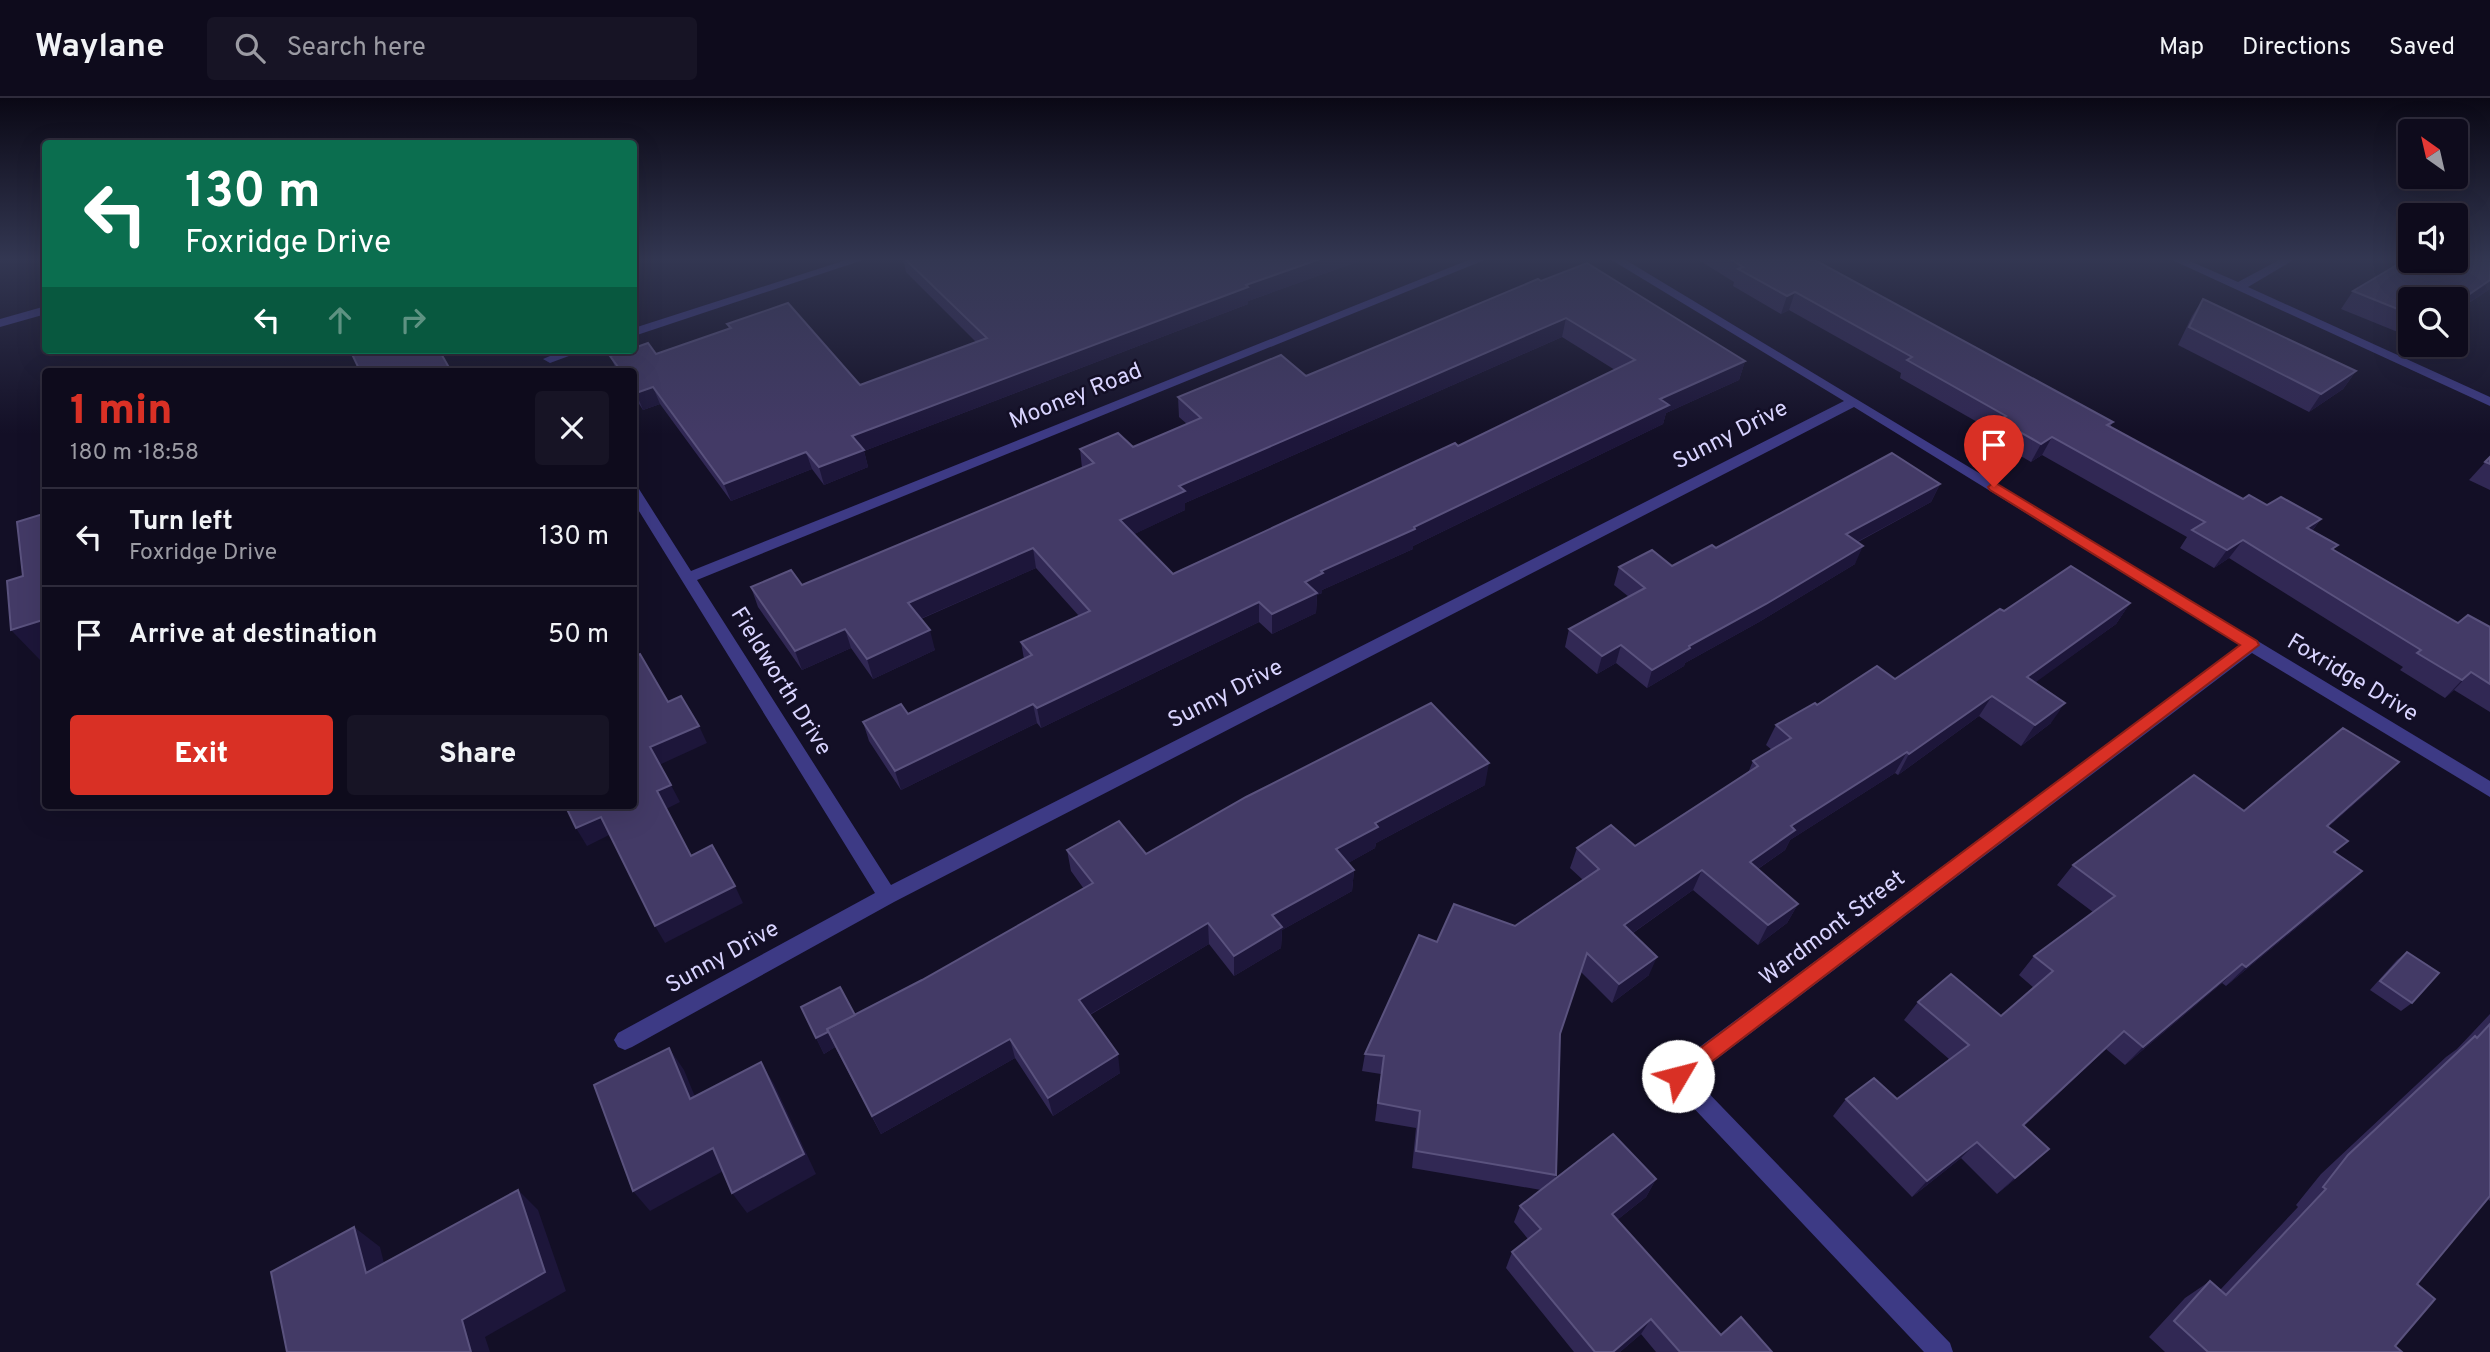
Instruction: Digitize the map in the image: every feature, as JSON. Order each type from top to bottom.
[{"type":"street","points":[[0,323],[19,318]]},
{"type":"street","points":[[637,331],[678,318]]},
{"type":"street","name":"Mooney Road","points":[[688,578],[1334,318]]},
{"type":"street","name":"Foxridge Drive","points":[[1715,318],[2490,790]]},
{"type":"street","points":[[2306,318],[2490,402]]},
{"type":"street","points":[[550,360],[567,354]]},
{"type":"street","name":"Sunny Drive","points":[[625,1040],[887,896],[1854,401]]},
{"type":"street","name":"Fieldworth Drive","points":[[637,497],[887,896]]},
{"type":"street","name":"Wardmont Street","points":[[1941,1352],[1678,1076],[2251,645]]},
{"type":"building","points":[[746,318],[801,318],[860,385],[987,338],[966,318],[1167,318],[852,436],[864,450],[819,467],[806,452],[724,484],[653,387],[637,393],[637,368],[619,368],[610,356],[637,354],[637,347],[648,343],[656,354],[731,328],[727,324]]},
{"type":"building","points":[[1446,318],[1675,318],[1745,361],[1660,399],[1669,405],[1414,527],[1415,529],[1321,571],[1323,573],[1305,582],[1317,593],[1272,614],[1259,602],[1037,708],[1033,704],[895,771],[863,722],[901,704],[908,714],[1032,655],[1021,642],[1090,611],[1033,548],[908,603],[930,630],[867,659],[845,629],[795,651],[751,587],[791,570],[802,585],[1094,463],[1080,449],[1118,433],[1133,447],[1201,418],[1178,397],[1281,355],[1306,376]],"holes":[[[1566,318],[1635,360],[1458,446],[1455,443],[1173,574],[1120,520],[1185,491],[1179,486]]]},
{"type":"building","points":[[1841,318],[1921,318],[2113,422],[2107,425],[2243,499],[2249,495],[2267,505],[2281,497],[2321,519],[2307,528],[2338,545],[2332,549],[2458,623],[2468,615],[2490,627],[2490,684],[2471,672],[2462,680],[2417,653],[2421,650],[2243,540],[2227,550],[2192,530],[2205,522],[2052,437],[2041,444],[1999,420],[2006,416],[1907,360],[1912,357]]},
{"type":"building","points":[[2194,318],[2242,318],[2356,371],[2321,394],[2189,327]]},
{"type":"building","points":[[352,354],[441,354],[449,368],[359,368]]},
{"type":"building","points":[[1892,453],[1940,484],[1846,534],[1863,546],[1652,670],[1621,645],[1602,656],[1569,629],[1645,588],[1619,567],[1652,550],[1672,566],[1712,545],[1716,548]]},
{"type":"building","points":[[42,514],[42,620],[11,630],[7,581],[23,576],[17,522]]},
{"type":"building","points":[[2071,566],[2130,603],[2027,677],[2065,703],[2035,725],[1992,696],[1909,754],[1907,752],[1791,826],[1795,830],[1750,862],[1798,904],[1768,925],[1702,870],[1624,925],[1657,957],[1619,984],[1587,953],[1560,1034],[1556,1175],[1416,1151],[1420,1111],[1378,1103],[1384,1056],[1365,1054],[1419,935],[1437,942],[1454,904],[1515,926],[1599,869],[1577,848],[1611,825],[1635,846],[1758,766],[1753,761],[1791,738],[1776,725],[1815,703],[1817,705],[1877,666],[1895,679],[2000,609],[2004,611]]},
{"type":"building","points":[[640,654],[668,702],[681,696],[699,726],[650,747],[671,785],[657,791],[691,856],[712,845],[735,886],[655,926],[601,817],[576,828],[567,809],[637,809],[637,656]]},
{"type":"building","points":[[1431,703],[1489,763],[1375,823],[1378,827],[1336,849],[1354,870],[1272,915],[1282,927],[1234,956],[1208,923],[1079,1000],[1118,1054],[1048,1098],[1010,1039],[872,1116],[827,1029],[922,980],[1093,883],[1067,850],[1119,821],[1146,854],[1246,797]]},
{"type":"building","points":[[2343,728],[2399,762],[2327,826],[2348,841],[2334,852],[2362,871],[2246,967],[2242,964],[2143,1047],[2124,1031],[2023,1125],[2049,1149],[2015,1178],[1977,1142],[1927,1181],[1846,1099],[1874,1078],[1897,1099],[1969,1045],[1918,1002],[1951,974],[2001,1016],[2053,971],[2034,956],[2115,896],[2073,865],[2194,775],[2244,811]]},
{"type":"building","points":[[2407,952],[2439,973],[2412,1003],[2380,981]]},
{"type":"building","points":[[840,987],[855,1015],[827,1029],[828,1032],[816,1038],[801,1007]]},
{"type":"building","points":[[2490,1024],[2490,1196],[2417,1284],[2435,1299],[2395,1346],[2402,1352],[2208,1352],[2174,1321],[2210,1281],[2226,1295],[2326,1189],[2323,1187],[2348,1155]]},
{"type":"building","points":[[669,1048],[690,1099],[761,1062],[804,1154],[732,1193],[713,1148],[633,1191],[594,1085]]},
{"type":"building","points":[[1613,1134],[1656,1179],[1612,1214],[1721,1335],[1741,1317],[1772,1352],[1680,1352],[1651,1319],[1613,1352],[1595,1352],[1512,1252],[1541,1229],[1520,1206]]},
{"type":"building","points":[[518,1190],[545,1272],[462,1320],[471,1352],[287,1352],[271,1272],[354,1227],[366,1273]]},
{"type":"route","points":[[1678,1076],[2251,645],[1994,487]]}]
